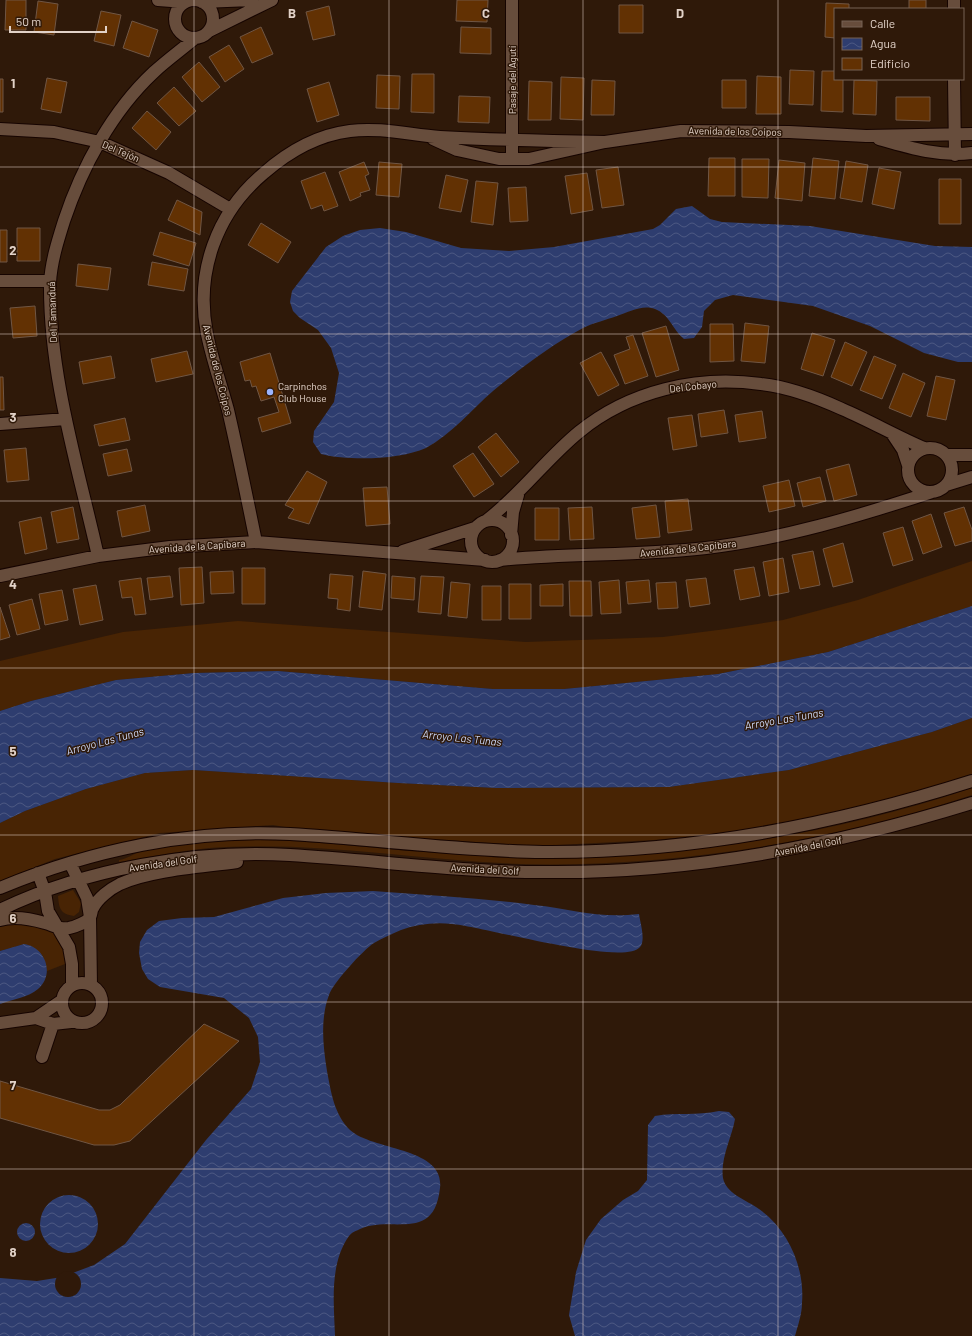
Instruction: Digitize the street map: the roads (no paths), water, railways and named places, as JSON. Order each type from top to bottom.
[{"type":"street","points":[[157,0],[186,2],[197,0],[202,2],[252,0]]},
{"type":"street","points":[[157,0],[168,6],[175,15]]},
{"type":"street","points":[[209,31],[272,0]]},
{"type":"street","name":"Pasaje del Agutí","points":[[512,0],[512,159]]},
{"type":"street","points":[[186,2],[177,10],[175,15],[176,26],[183,35],[194,39],[205,35],[212,26],[213,15],[211,10],[202,2]]},
{"type":"street","points":[[176,54],[179,31]]},
{"type":"street","name":"Del Tamanduá","points":[[98,556],[66,419],[54,346],[50,281],[55,253],[79,181],[100,142],[136,91],[154,72],[194,39]]},
{"type":"street","points":[[954,80],[955,155]]},
{"type":"street","name":"Del Tejón","points":[[0,129],[54,132],[100,142],[169,173],[230,209]]},
{"type":"street","name":"Avenida de los Coipos","points":[[256,542],[228,410],[207,334],[204,314],[203,287],[209,254],[230,209],[254,181],[273,165],[295,150],[314,141],[351,131],[375,130],[426,136],[512,141],[605,142]]},
{"type":"street","name":"Avenida de los Coipos","points":[[426,136],[457,150],[493,158],[529,159],[605,142],[681,131],[789,132],[866,136],[954,133],[972,134]]},
{"type":"street","name":"Avenida de los Coipos","points":[[866,136],[924,152],[955,155],[972,154]]},
{"type":"street","points":[[0,281],[50,281]]},
{"type":"street","name":"Del Cobayo","points":[[487,520],[519,492],[578,432],[622,404],[647,393],[673,387],[701,383],[739,382],[777,386],[842,408],[893,435],[924,448]]},
{"type":"street","points":[[0,424],[66,419]]},
{"type":"street","name":"Del Cobayo","points":[[893,435],[904,450],[908,465]]},
{"type":"street","points":[[932,492],[920,490],[911,481],[909,476],[908,465],[914,454],[924,448],[937,448],[951,460],[952,474],[946,485]]},
{"type":"street","points":[[947,455],[972,455]]},
{"type":"street","name":"Avenida de la Capibara","points":[[0,576],[98,556],[170,547],[256,542],[485,560],[706,548],[745,542],[834,522],[932,492],[946,485],[972,477]]},
{"type":"street","points":[[892,505],[911,481]]},
{"type":"street","name":"Del Cobayo","points":[[512,538],[513,512],[519,492]]},
{"type":"street","points":[[487,520],[494,520],[505,524],[512,538],[528,557]]},
{"type":"street","name":"Avenida de la Capibara","points":[[396,553],[475,528],[487,520]]},
{"type":"street","points":[[475,528],[471,540],[472,547],[475,553],[485,560]]},
{"type":"street","points":[[500,560],[509,553],[512,538]]},
{"type":"street","name":"Avenida del Golf","points":[[0,888],[38,873],[117,849],[187,838],[241,834],[289,834],[431,846],[543,852],[594,851],[696,844],[835,820],[907,802],[972,781]]},
{"type":"street","name":"Avenida del Golf","points":[[0,910],[45,892],[115,870],[190,858],[242,854],[288,855],[438,867],[543,872],[654,868],[706,863],[840,840],[912,822],[972,803]]},
{"type":"street","points":[[56,928],[69,928],[78,925],[90,917],[93,908],[104,894],[119,884],[138,876],[288,855]]},
{"type":"street","points":[[70,863],[86,898],[90,917],[91,985]]},
{"type":"street","points":[[38,873],[45,892],[48,911],[56,928]]},
{"type":"street","points":[[0,920],[8,918],[22,918],[46,923],[56,928],[61,933],[68,947],[72,964],[72,985]]},
{"type":"street","points":[[36,1018],[53,1024],[71,1022],[88,1023],[95,1019],[100,1013],[102,997],[98,990],[91,985],[84,983],[72,985],[64,994],[61,1001],[62,1009],[71,1022]]},
{"type":"street","points":[[0,1023],[36,1018],[61,1001]]},
{"type":"street","points":[[42,1057],[53,1024]]},
{"type":"water","points":[[692,206],[710,219],[722,222],[810,226],[935,246],[972,247],[972,362],[958,362],[924,353],[870,326],[813,306],[733,295],[715,300],[704,311],[702,327],[694,338],[684,339],[668,318],[655,309],[646,307],[636,309],[583,328],[536,357],[493,391],[444,436],[426,448],[415,452],[388,457],[345,458],[321,454],[313,442],[314,431],[334,402],[339,373],[331,348],[318,330],[300,318],[293,311],[290,302],[292,291],[326,247],[343,236],[360,230],[380,228],[406,232],[461,248],[509,251],[554,247],[653,229],[660,225],[676,209]]},
{"type":"water","name":"Arroyo Las Tunas","points":[[972,606],[972,718],[932,732],[789,770],[669,787],[496,788],[193,770],[145,773],[86,789],[25,811],[0,823],[0,711],[31,701],[116,680],[194,673],[278,671],[493,689],[564,689],[718,674],[828,652]]},
{"type":"water","points":[[373,891],[494,900],[586,913],[611,915],[639,914],[643,940],[640,947],[629,952],[608,952],[551,944],[468,926],[433,923],[413,926],[401,930],[374,943],[363,952],[342,975],[329,995],[323,1023],[324,1052],[327,1071],[332,1095],[340,1117],[350,1130],[361,1137],[420,1157],[431,1165],[439,1175],[440,1188],[436,1205],[430,1216],[421,1221],[410,1224],[373,1225],[360,1229],[349,1236],[338,1259],[334,1284],[335,1336],[0,1336],[0,1278],[37,1281],[62,1277],[94,1265],[125,1244],[206,1140],[251,1089],[260,1062],[258,1037],[249,1018],[224,998],[160,987],[148,979],[142,969],[139,953],[140,942],[147,930],[159,921],[182,918],[214,917],[283,898],[326,893]]},
{"type":"water","points":[[24,944],[32,946],[43,956],[46,962],[46,976],[43,983],[34,992],[0,1004],[0,951]]},
{"type":"water","points":[[719,1111],[729,1112],[735,1119],[723,1163],[723,1178],[725,1183],[732,1192],[767,1215],[777,1225],[785,1236],[797,1262],[802,1289],[802,1303],[801,1315],[795,1336],[575,1336],[569,1315],[576,1272],[586,1240],[601,1219],[623,1200],[638,1191],[647,1180],[648,1125],[655,1116]]},
{"type":"water","points":[[63,1195],[75,1195],[90,1203],[98,1218],[98,1230],[90,1245],[75,1253],[63,1253],[48,1245],[40,1230],[40,1218],[48,1203]]},
{"type":"water","points":[[22,1223],[30,1223],[35,1228],[33,1239],[30,1241],[22,1241],[17,1236],[17,1228]]},
{"type":"place","name":"Carpinchos Club House","points":[[270,392]]}]
